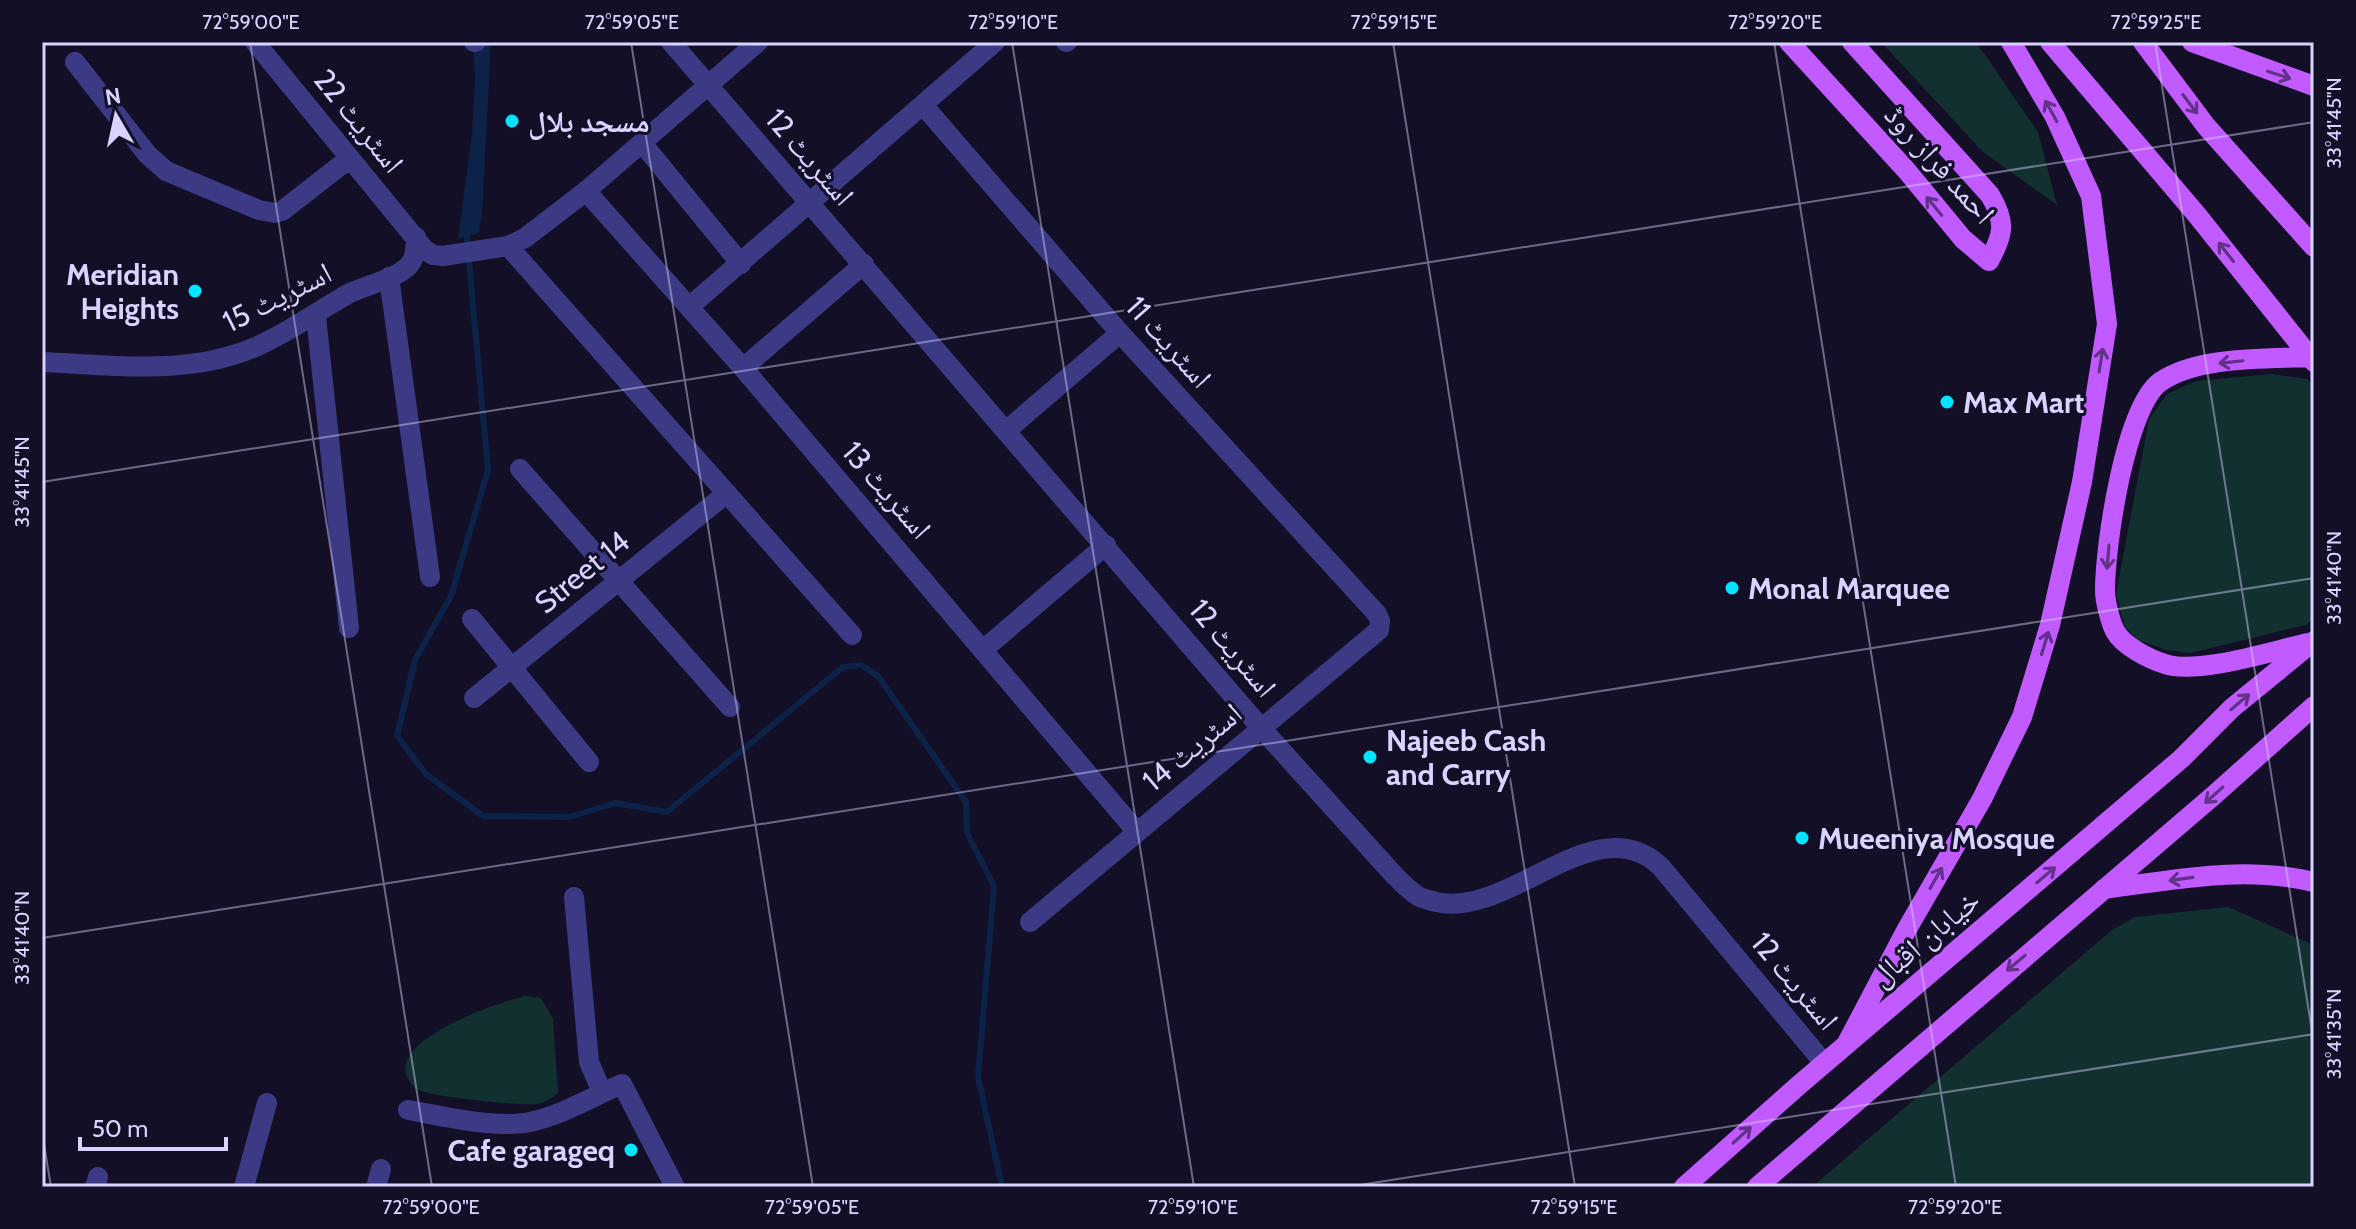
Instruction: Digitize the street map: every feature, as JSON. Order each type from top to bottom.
[{"type":"main road","name":"احمد فراز روڈ","points":[[1789,42],[1907,171],[1963,239],[1989,261],[2002,238],[2000,213],[1990,195],[1852,42]]},
{"type":"main road","points":[[1846,1045],[1907,929],[1982,799],[2022,717],[2050,625],[2082,482],[2107,324],[2091,196],[2055,117],[2011,42]]},
{"type":"main road","points":[[2050,42],[2197,215],[2311,360]]},
{"type":"main road","points":[[2143,42],[2206,126],[2314,247]]},
{"type":"main road","points":[[2192,42],[2314,86]]},
{"type":"main road","points":[[2311,360],[2209,365],[2193,368],[2159,383],[2137,414],[2111,519],[2105,593],[2115,632],[2130,647],[2166,665],[2194,667],[2314,641]]},
{"type":"main road","name":"خیابان اقبال","points":[[1684,1187],[1824,1063],[2181,759],[2232,708],[2314,641]]},
{"type":"main road","points":[[1757,1187],[2314,706]]},
{"type":"main road","points":[[2103,889],[2219,874],[2280,874],[2314,882]]},
{"type":"street","name":"اسٹریٹ 22","points":[[255,42],[416,237]]},
{"type":"street","name":"اسٹریٹ 12","points":[[671,42],[1261,728],[1395,876],[1420,898],[1450,905],[1489,898],[1596,849],[1618,848],[1647,854],[1671,878],[1824,1063]]},
{"type":"street","points":[[416,237],[433,255],[508,246],[525,238],[586,191],[758,42]]},
{"type":"street","points":[[689,307],[995,42]]},
{"type":"street","points":[[75,62],[147,154],[166,171],[259,210],[282,211],[350,158]]},
{"type":"street","name":"اسٹریٹ 11","points":[[923,105],[1120,333],[1377,614]]},
{"type":"street","points":[[642,143],[741,264]]},
{"type":"street","name":"اسٹریٹ 13","points":[[586,191],[743,368],[1137,832]]},
{"type":"street","name":"اسٹریٹ 15","points":[[42,362],[136,367],[180,365],[221,358],[252,348],[316,316],[346,296],[407,269],[412,261],[416,237]]},
{"type":"street","points":[[508,246],[852,635]]},
{"type":"street","points":[[743,368],[864,264]]},
{"type":"street","points":[[389,277],[430,577]]},
{"type":"street","points":[[316,316],[349,628]]},
{"type":"street","points":[[1007,430],[1120,333]]},
{"type":"street","points":[[520,469],[730,707]]},
{"type":"street","name":"Street 14","points":[[474,698],[727,493]]},
{"type":"street","points":[[984,649],[1106,545]]},
{"type":"street","name":"اسٹریٹ 14","points":[[1030,922],[1379,630],[1377,614]]},
{"type":"street","points":[[472,619],[589,762]]},
{"type":"street","points":[[574,897],[589,1062],[602,1092]]},
{"type":"street","points":[[408,1110],[478,1122],[528,1123],[561,1112],[622,1084],[675,1187]]},
{"type":"street","points":[[244,1187],[267,1103]]},
{"type":"green space","points":[[1881,42],[1976,42],[2038,132],[2057,205],[1983,152]]},
{"type":"green space","points":[[2272,374],[2308,379],[2314,386],[2314,618],[2306,625],[2190,653],[2166,650],[2138,640],[2125,627],[2116,594],[2149,419],[2167,394],[2196,381]]},
{"type":"green space","points":[[2228,907],[2314,945],[2314,1187],[1812,1187],[2112,930],[2135,917]]},
{"type":"green space","points":[[525,996],[541,998],[553,1019],[556,1095],[539,1103],[513,1104],[427,1093],[410,1082],[405,1067],[412,1053],[426,1039],[469,1015]]},
{"type":"water","points":[[473,42],[491,42],[482,215],[479,233],[458,239],[472,134],[475,80]]},
{"type":"waterway","points":[[466,229],[488,470],[451,596],[415,660],[397,736],[426,774],[483,816],[570,817],[615,803],[667,812],[843,667],[861,665],[878,676],[966,802],[967,833],[994,886],[978,1077],[1002,1187]]},
{"type":"place","name":"مسجد بلال","points":[[512,121]]},
{"type":"place","name":"Meridian Heights","points":[[195,291]]},
{"type":"place","name":"Max Mart","points":[[1947,402]]},
{"type":"place","name":"Monal Marquee","points":[[1732,588]]},
{"type":"place","name":"Najeeb Cash and Carry","points":[[1370,757]]},
{"type":"place","name":"Mueeniya Mosque","points":[[1802,838]]},
{"type":"place","name":"Cafe garageq","points":[[631,1150]]}]
